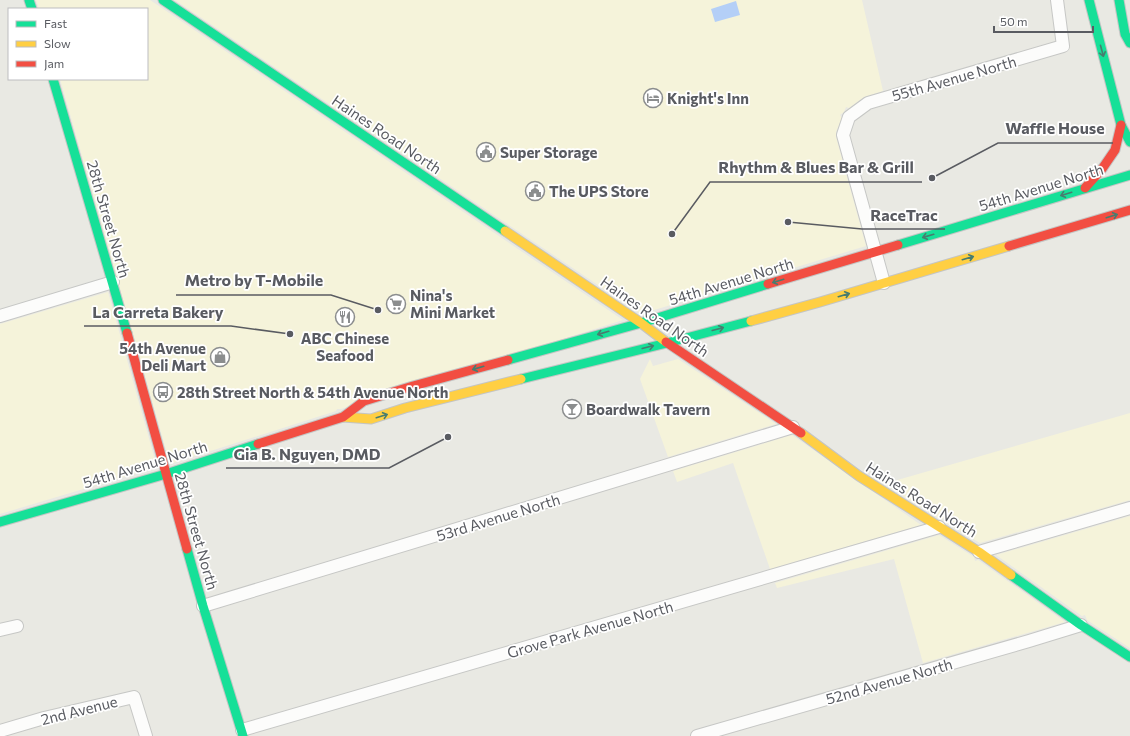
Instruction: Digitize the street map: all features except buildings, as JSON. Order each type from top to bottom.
[{"type":"main road","name":"Haines Road North","points":[[163,0],[793,427],[859,476],[979,552],[1081,625],[1130,657]]},
{"type":"main road","points":[[1089,0],[1121,124],[1130,142]]},
{"type":"main road","points":[[1119,0],[1125,34],[1130,42]]},
{"type":"main road","name":"28th Street North","points":[[53,80],[113,282],[203,606],[243,733]]},
{"type":"main road","points":[[1085,188],[1102,169],[1115,150],[1121,124]]},
{"type":"main road","name":"54th Avenue North","points":[[0,522],[166,474],[343,417],[364,401],[640,323],[1130,175]]},
{"type":"main road","name":"54th Avenue North","points":[[343,417],[371,419],[420,404],[820,302],[1130,210]]},
{"type":"street","name":"55th Avenue North","points":[[875,251],[842,135],[849,117],[868,103],[1063,46],[1057,0]]},
{"type":"street","points":[[875,251],[884,283]]},
{"type":"street","points":[[0,316],[113,282]]},
{"type":"street","name":"53rd Avenue North","points":[[203,606],[793,427]]},
{"type":"street","points":[[979,552],[1130,508]]},
{"type":"street","name":"Grove Park Avenue North","points":[[243,733],[939,527]]},
{"type":"street","name":"52nd Avenue North","points":[[697,736],[1081,625]]},
{"type":"street","points":[[0,630],[17,626]]},
{"type":"street","name":"2nd Avenue","points":[[0,731],[44,718],[134,697],[146,736]]},
{"type":"shaded area","points":[[36,0],[150,0],[623,320],[337,409],[336,411],[170,464],[60,80],[148,80],[148,8],[39,8]]},
{"type":"shaded area","points":[[175,0],[862,0],[883,91],[864,97],[849,108],[846,107],[844,112],[840,115],[842,118],[836,132],[836,137],[866,246],[641,314]]},
{"type":"shaded area","points":[[108,292],[157,467],[0,514],[0,324]]},
{"type":"shaded area","points":[[650,359],[653,366],[678,359],[776,424],[668,457],[640,379]]},
{"type":"shaded area","points":[[1130,413],[1130,500],[980,543],[945,522],[944,518],[940,519],[883,483],[887,483]]},
{"type":"shaded area","points":[[792,435],[921,525],[770,569],[733,463],[677,482],[673,471]]},
{"type":"shaded area","points":[[1130,516],[1130,648],[1087,620],[1085,615],[1082,616],[996,555]]},
{"type":"shaded area","points":[[939,535],[974,557],[975,561],[978,560],[1065,622],[923,663],[894,559],[777,588],[775,583]]},
{"type":"water","points":[[736,1],[740,15],[715,22],[711,9]]},
{"type":"traffic: fast","points":[[29,0],[32,8]]},
{"type":"traffic: fast","points":[[163,0],[505,231]]},
{"type":"traffic: fast","points":[[1089,0],[1121,125],[1130,142]]},
{"type":"traffic: fast","points":[[1119,0],[1125,34],[1130,43]]},
{"type":"traffic: fast","points":[[53,80],[127,333]]},
{"type":"traffic: fast","points":[[898,245],[1130,175]]},
{"type":"traffic: fast","points":[[508,360],[641,323],[768,284]]},
{"type":"traffic: fast","points":[[521,379],[751,321]]},
{"type":"traffic: fast","points":[[0,522],[166,474],[258,444]]},
{"type":"traffic: fast","points":[[187,549],[243,736]]},
{"type":"traffic: fast","points":[[1011,575],[1081,625],[1130,657]]},
{"type":"traffic: slow","points":[[505,231],[641,323],[666,342]]},
{"type":"traffic: slow","points":[[751,321],[1009,246]]},
{"type":"traffic: slow","points":[[343,417],[371,419],[405,408],[521,379]]},
{"type":"traffic: slow","points":[[801,433],[859,476],[979,552],[1011,575]]},
{"type":"traffic: jam","points":[[1085,188],[1102,169],[1115,150],[1121,125]]},
{"type":"traffic: jam","points":[[1009,246],[1130,210]]},
{"type":"traffic: jam","points":[[768,284],[898,245]]},
{"type":"traffic: jam","points":[[127,333],[187,549]]},
{"type":"traffic: jam","points":[[666,342],[801,433]]},
{"type":"traffic: jam","points":[[258,444],[343,417],[364,401],[508,360]]},
{"type":"place","name":"Knight's Inn","points":[[653,98]]},
{"type":"place","name":"Super Storage","points":[[486,152]]},
{"type":"place","name":"Waffle House","points":[[932,178]]},
{"type":"place","name":"The UPS Store","points":[[535,191]]},
{"type":"place","name":"RaceTrac","points":[[788,222]]},
{"type":"place","name":"Rhythm & Blues Bar & Grill","points":[[672,234]]},
{"type":"place","name":"Nina's Mini Market","points":[[396,304]]},
{"type":"place","name":"Metro by T-Mobile","points":[[378,310]]},
{"type":"place","name":"ABC Chinese Seafood","points":[[345,317]]},
{"type":"place","name":"La Carreta Bakery","points":[[290,334]]},
{"type":"place","name":"54th Avenue Deli Mart","points":[[220,357]]},
{"type":"place","name":"28th Street North & 54th Avenue North","points":[[163,392]]},
{"type":"place","name":"Boardwalk Tavern","points":[[572,409]]},
{"type":"place","name":"Gia B. Nguyen, DMD","points":[[448,437]]}]
